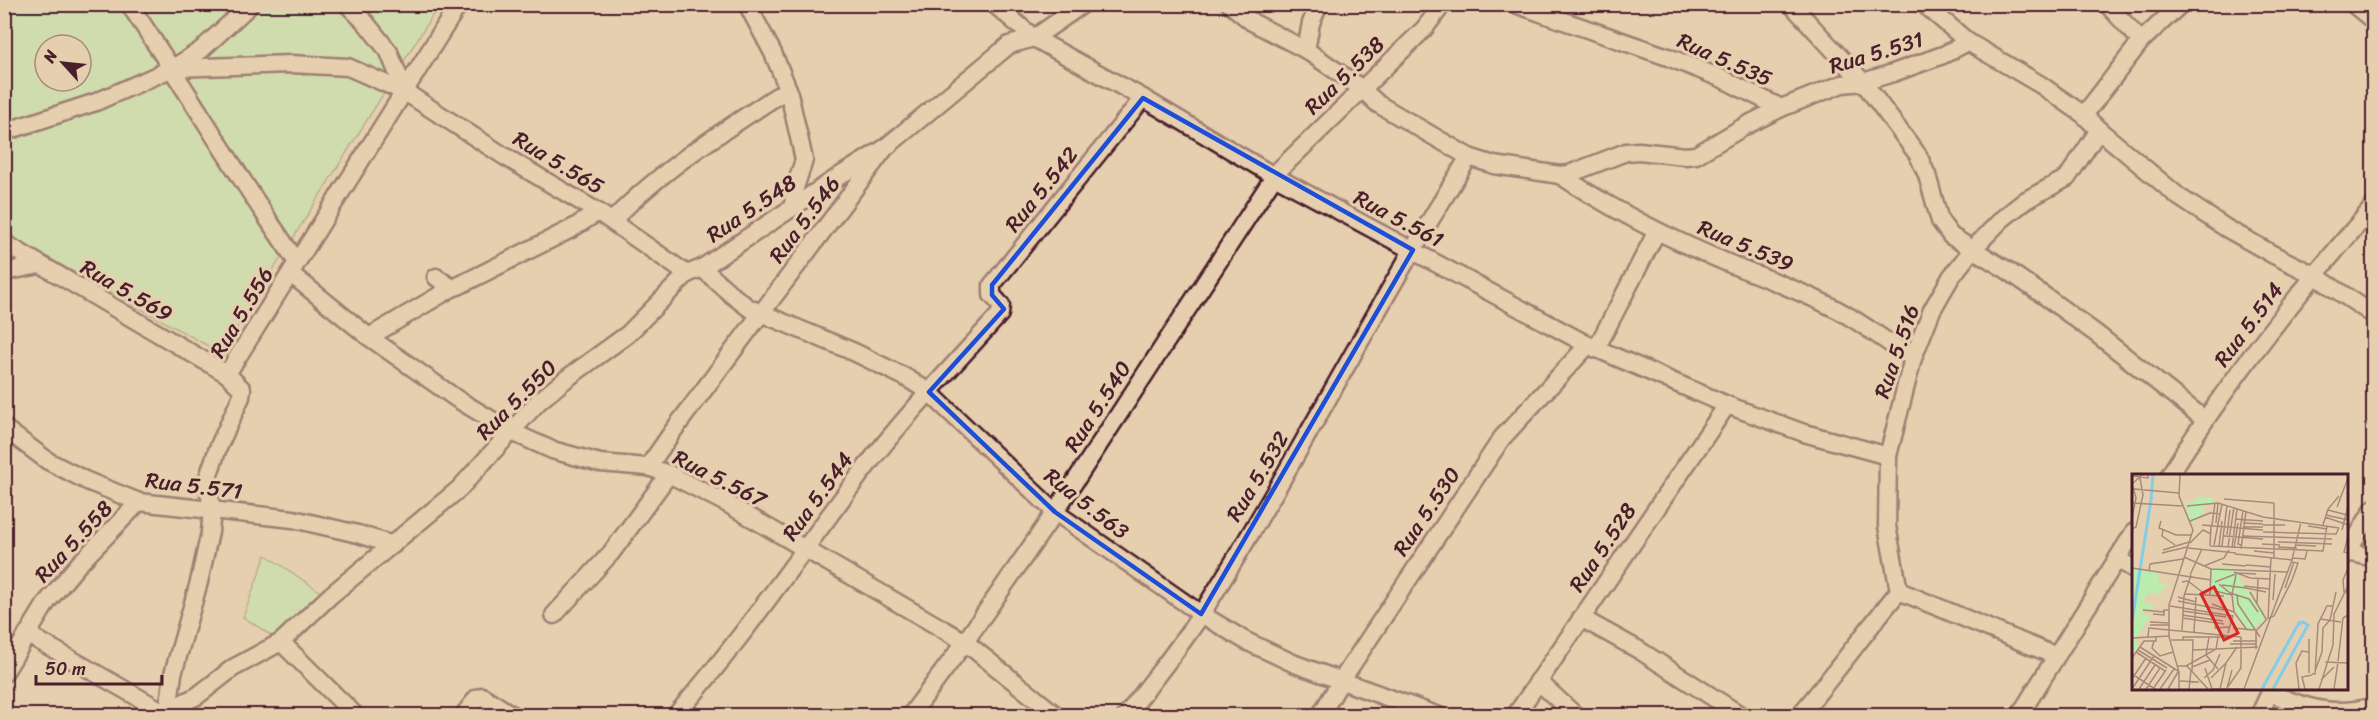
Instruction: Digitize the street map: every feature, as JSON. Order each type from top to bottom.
[{"type":"street","name":"Rua 5.567","points":[[129,4],[173,68],[294,268],[369,337],[457,399],[512,432],[552,450],[600,463],[648,467],[669,474],[726,503],[965,642],[1057,716]]},
{"type":"street","points":[[4,132],[96,102],[173,68],[201,50],[251,4]]},
{"type":"street","points":[[347,4],[389,52],[405,92]]},
{"type":"street","name":"Rua 5.556","points":[[169,713],[173,674],[199,582],[210,532],[212,509],[207,480],[218,448],[241,397],[242,389],[239,384],[227,374],[459,4]]},
{"type":"street","points":[[747,4],[773,52],[788,89],[804,160],[794,191],[793,207]]},
{"type":"street","name":"Rua 5.561","points":[[994,4],[1035,38],[1143,98],[1274,176],[1592,347],[1727,405],[1804,433],[1888,456]]},
{"type":"street","name":"Rua 5.546","points":[[648,467],[885,148],[1009,45],[1035,38],[1083,4]]},
{"type":"street","name":"Rua 5.531","points":[[1230,4],[1252,22],[1306,50],[1361,88],[1378,104],[1469,157],[1494,165],[1560,175],[1569,174],[1626,152],[1696,155],[1781,108],[1842,84],[1863,82],[1933,59],[1968,42]]},
{"type":"street","points":[[1306,50],[1311,23],[1319,4]]},
{"type":"street","name":"Rua 5.538","points":[[1274,176],[1361,88],[1424,29],[1443,4]]},
{"type":"street","name":"Rua 5.535","points":[[1515,4],[1668,57],[1723,79],[1781,108]]},
{"type":"street","points":[[1791,4],[1863,82],[1918,155],[1944,229],[1951,236],[2007,270],[2063,310],[2204,419]]},
{"type":"street","points":[[1924,4],[1968,42],[2041,85],[2084,115],[2188,203],[2253,244],[2314,275],[2373,315]]},
{"type":"street","points":[[2107,4],[2141,41]]},
{"type":"street","points":[[2084,115],[2141,41],[2181,4]]},
{"type":"street","points":[[2353,4],[2373,21]]},
{"type":"street","name":"Rua 5.565","points":[[173,68],[291,64],[348,67],[405,92],[504,156],[695,271]]},
{"type":"street","points":[[369,337],[452,288],[573,228],[605,217],[630,202],[663,175],[788,89]]},
{"type":"street","name":"Rua 5.542","points":[[1002,310],[1001,305],[992,295],[992,285],[1143,98]]},
{"type":"street","name":"Rua 5.516","points":[[1899,591],[1887,526],[1888,456],[1913,358],[1932,310],[1951,277],[1972,250],[2002,219],[2026,200],[2067,178],[2099,130]]},
{"type":"street","name":"Rua 5.548","points":[[695,271],[885,148]]},
{"type":"street","points":[[1413,250],[1469,157]]},
{"type":"street","name":"Rua 5.539","points":[[1560,175],[1588,194],[1657,231],[1734,266],[1777,281],[1838,310],[1913,358]]},
{"type":"street","name":"Rua 5.540","points":[[910,716],[965,642],[1055,512],[1274,176]]},
{"type":"street","name":"Rua 5.514","points":[[2170,474],[2204,419],[2314,275],[2373,206]]},
{"type":"street","name":"Rua 5.530","points":[[1320,716],[1502,438],[1592,347],[1657,231]]},
{"type":"street","name":"Rua 5.569","points":[[4,243],[227,374]]},
{"type":"street","name":"Rua 5.532","points":[[1126,716],[1201,614],[1413,250]]},
{"type":"street","points":[[4,272],[40,265]]},
{"type":"street","name":"Rua 5.563","points":[[695,271],[762,314],[854,352],[905,377],[929,392],[1055,512],[1201,614],[1265,651],[1294,664],[1439,716]]},
{"type":"street","name":"Rua 5.550","points":[[169,713],[197,696],[233,668],[281,642],[332,595],[459,489],[538,402],[628,334],[695,271]]},
{"type":"street","points":[[436,278],[452,288]]},
{"type":"street","name":"Rua 5.544","points":[[675,716],[748,629],[860,475],[929,392],[1002,310]]},
{"type":"street","name":"Rua 5.528","points":[[1515,716],[1727,405]]},
{"type":"street","name":"Rua 5.571","points":[[6,432],[48,460],[87,481],[139,502],[293,519],[358,534],[393,545]]},
{"type":"street","points":[[554,615],[611,552],[669,474]]},
{"type":"street","name":"Rua 5.558","points":[[4,673],[47,602],[77,566],[139,502]]},
{"type":"street","points":[[2348,552],[2373,508]]},
{"type":"street","points":[[2019,716],[2132,534]]},
{"type":"street","points":[[2348,554],[2373,558]]},
{"type":"street","points":[[2116,559],[2132,568]]},
{"type":"street","points":[[1799,716],[1899,591],[2056,656]]},
{"type":"street","points":[[1581,618],[1640,650],[1742,716]]},
{"type":"street","points":[[27,634],[169,713]]},
{"type":"street","points":[[281,642],[356,716]]},
{"type":"street","points":[[1538,681],[1576,716]]},
{"type":"street","points":[[2259,716],[2272,691],[2303,707],[2333,711],[2360,710],[2373,706]]},
{"type":"street","points":[[463,716],[477,698],[482,696],[514,716]]},
{"type":"highlighted area","points":[[1143,98],[1413,250],[1201,614],[1055,512],[929,392],[1004,309],[992,295],[992,285]]},
{"type":"green space","points":[[5,5],[439,5],[221,353],[5,234]]},
{"type":"green space","points":[[266,555],[325,595],[275,638],[243,617]]}]
